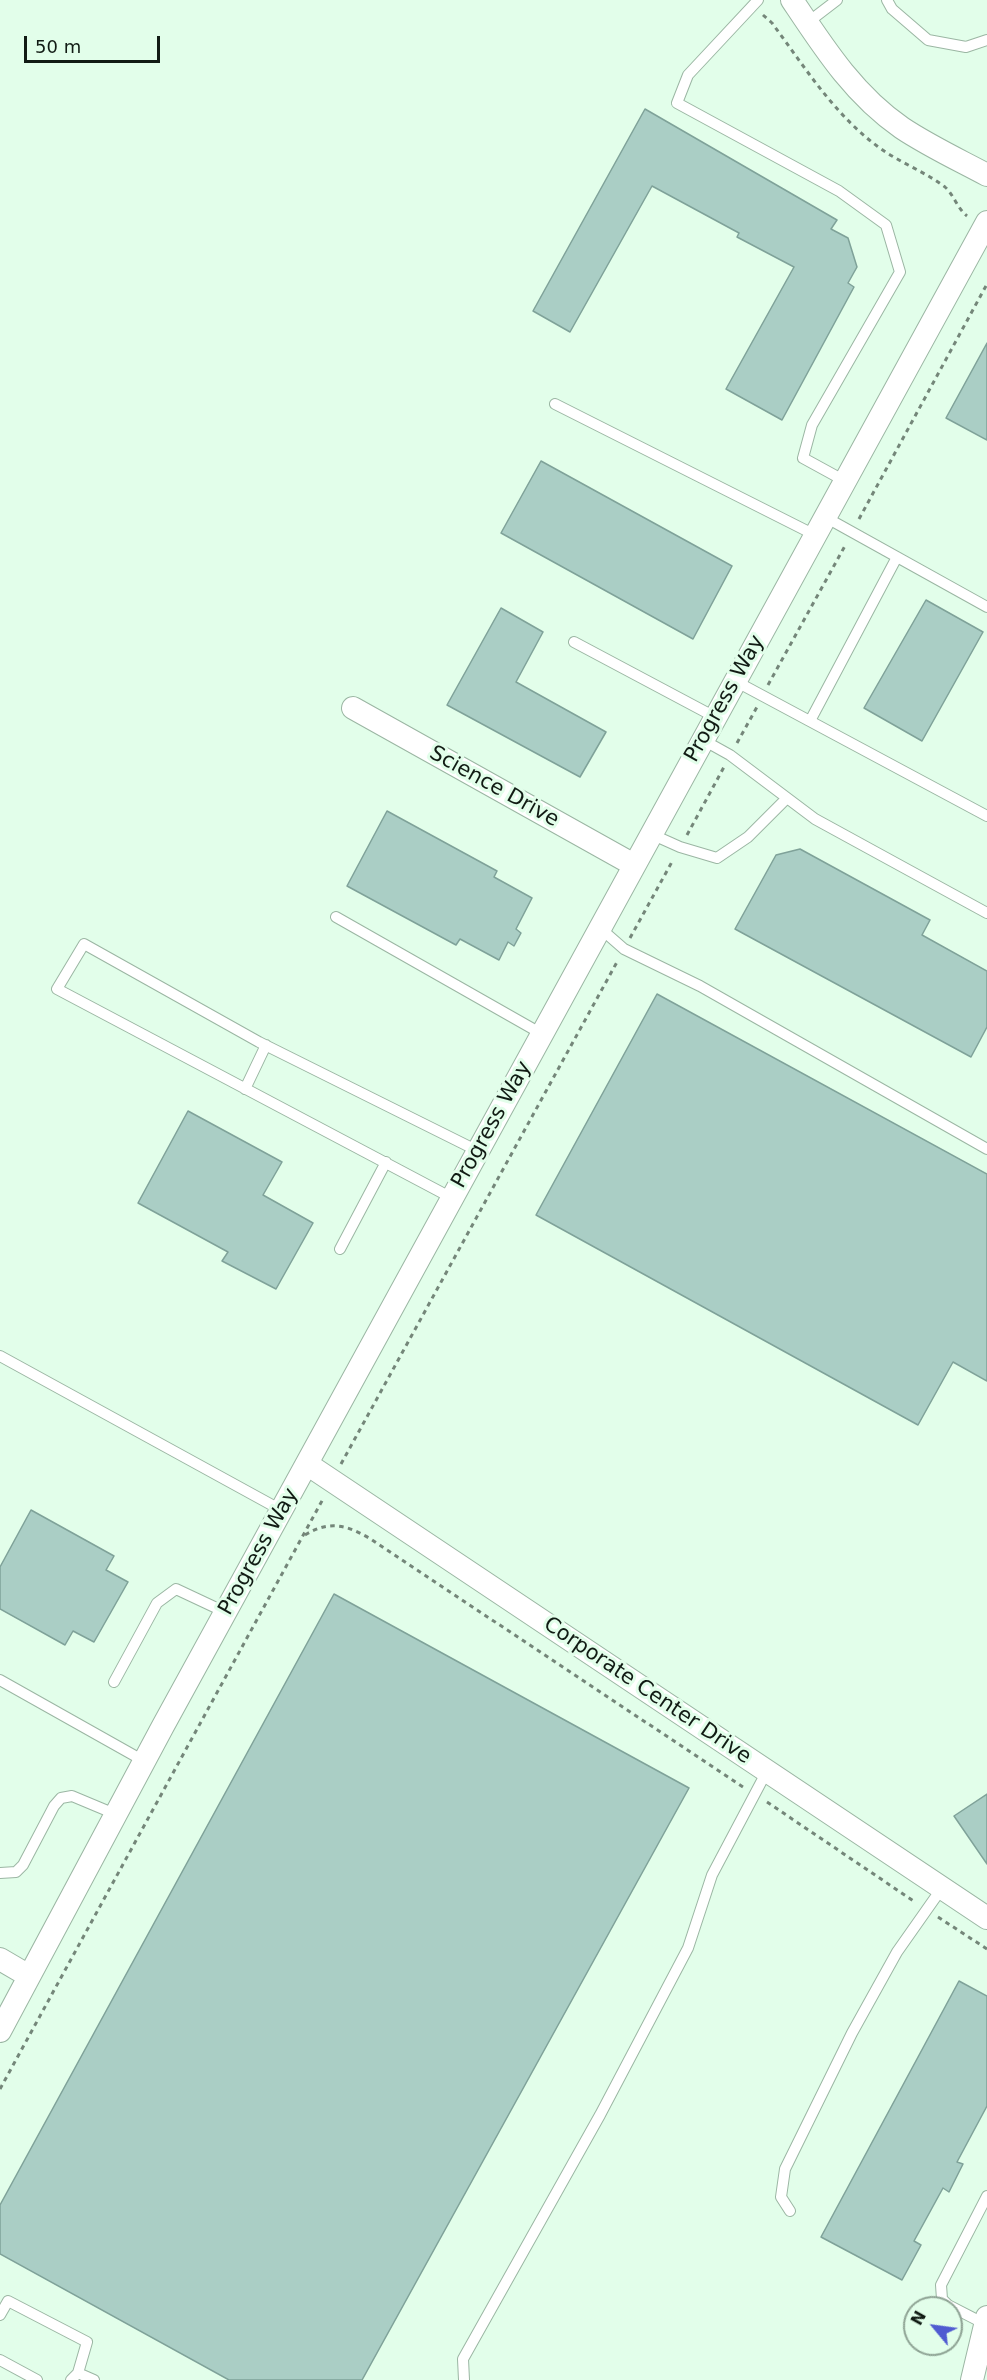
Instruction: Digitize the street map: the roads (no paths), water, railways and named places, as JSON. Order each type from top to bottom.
[{"type":"street","points":[[792,0],[838,68],[864,96],[903,129],[987,175]]},
{"type":"street","name":"Progress Way","points":[[0,2031],[225,1612],[987,222]]},
{"type":"street","name":"Science Drive","points":[[353,708],[634,865]]},
{"type":"street","name":"Corporate Center Drive","points":[[307,1464],[987,1918]]},
{"type":"street","points":[[0,1959],[29,1976]]},
{"type":"street","points":[[972,2380],[986,2320]]},
{"type":"lane","points":[[758,0],[688,75],[677,103],[839,191],[886,225],[900,272],[812,424],[803,458],[845,481]]},
{"type":"lane","points":[[807,23],[837,0]]},
{"type":"lane","points":[[887,0],[892,9],[928,40],[966,47],[987,40]]},
{"type":"lane","points":[[555,404],[820,526],[852,532],[987,607]]},
{"type":"lane","points":[[810,721],[897,557]]},
{"type":"lane","points":[[574,642],[716,717]]},
{"type":"lane","points":[[735,681],[987,816]]},
{"type":"lane","points":[[703,740],[730,755],[814,819],[987,913]]},
{"type":"lane","points":[[651,834],[680,847],[717,858],[748,837],[787,798]]},
{"type":"lane","points":[[336,917],[542,1034]]},
{"type":"lane","points":[[600,928],[624,949],[700,986],[987,1149]]},
{"type":"lane","points":[[452,1198],[57,989],[84,944],[266,1045],[478,1151]]},
{"type":"lane","points":[[245,1089],[266,1045]]},
{"type":"lane","points":[[340,1249],[386,1162]]},
{"type":"lane","points":[[0,1356],[281,1510]]},
{"type":"lane","points":[[114,1682],[158,1603],[176,1589],[225,1612]]},
{"type":"lane","points":[[0,1680],[144,1761]]},
{"type":"lane","points":[[464,2380],[464,2359],[600,2115],[688,1948],[712,1875],[767,1771]]},
{"type":"lane","points":[[0,1873],[16,1872],[23,1865],[54,1806],[61,1798],[72,1796],[115,1814]]},
{"type":"lane","points":[[790,2211],[781,2197],[786,2169],[852,2033],[897,1952],[942,1888]]},
{"type":"lane","points":[[986,2320],[948,2305],[942,2300],[941,2285],[987,2196]]},
{"type":"lane","points":[[0,2315],[8,2301],[87,2342],[75,2376],[94,2380]]},
{"type":"lane","points":[[0,2360],[37,2380]]}]
